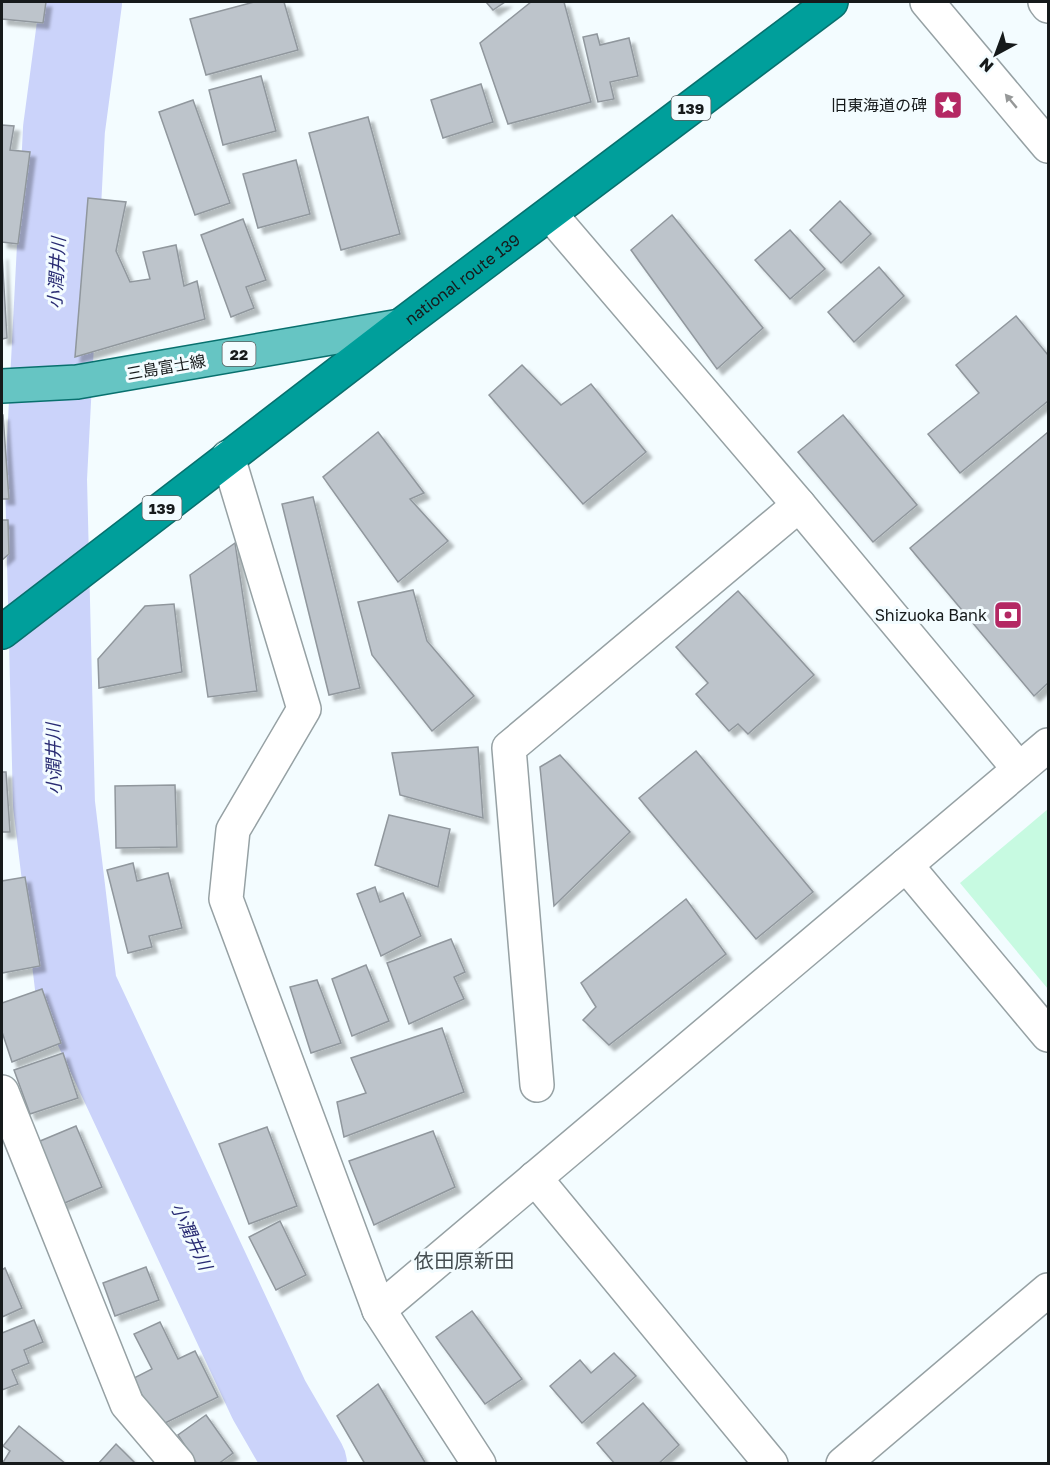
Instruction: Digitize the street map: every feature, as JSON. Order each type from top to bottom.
[{"type":"highway","name":"national route 139","points":[[2,632],[400,326],[831,2]]},
{"type":"main road","name":"三島富士線","points":[[2,386],[77,382],[400,326]]},
{"type":"street","points":[[927,2],[1048,146]]},
{"type":"street","points":[[1045,2],[1048,6]]},
{"type":"street","points":[[550,214],[798,505],[1019,770]]},
{"type":"street","points":[[228,457],[304,709],[233,830],[226,899],[379,1310],[479,1464]]},
{"type":"street","points":[[537,1085],[509,748],[798,505]]},
{"type":"street","points":[[379,1310],[1048,745]]},
{"type":"street","points":[[906,865],[1048,1035]]},
{"type":"street","points":[[2,1092],[128,1404],[178,1464]]},
{"type":"street","points":[[535,1178],[771,1464]]},
{"type":"street","points":[[843,1464],[1048,1290]]},
{"type":"green space","points":[[1048,809],[1048,989],[960,883]]},
{"type":"building","points":[[2,2],[46,2],[43,23],[2,19]]},
{"type":"building","points":[[254,2],[284,2],[298,50],[206,75],[190,19]]},
{"type":"building","points":[[486,2],[505,2],[493,10]]},
{"type":"building","points":[[531,2],[564,2],[591,102],[508,124],[480,43]]},
{"type":"building","points":[[597,34],[600,45],[629,38],[638,76],[610,82],[614,99],[598,102],[583,37]]},
{"type":"building","points":[[261,76],[276,131],[223,145],[209,90]]},
{"type":"building","points":[[481,84],[493,122],[443,138],[431,100]]},
{"type":"building","points":[[193,100],[230,203],[195,215],[159,112]]},
{"type":"building","points":[[368,117],[400,234],[341,250],[309,133]]},
{"type":"building","points":[[2,125],[14,126],[10,150],[30,152],[18,244],[2,242]]},
{"type":"building","points":[[296,160],[310,214],[258,228],[243,174]]},
{"type":"building","points":[[88,198],[126,202],[116,251],[130,282],[150,279],[143,252],[176,245],[184,286],[197,281],[205,319],[75,357]]},
{"type":"building","points":[[840,201],[871,234],[841,263],[810,230]]},
{"type":"building","points":[[672,215],[763,328],[717,369],[631,250]]},
{"type":"building","points":[[243,219],[266,280],[246,287],[254,308],[231,317],[201,235]]},
{"type":"building","points":[[790,230],[825,269],[790,299],[755,260]]},
{"type":"building","points":[[2,254],[7,338],[2,339]]},
{"type":"building","points":[[879,267],[904,296],[854,342],[828,312]]},
{"type":"building","points":[[1016,316],[1048,355],[1048,401],[960,473],[928,434],[979,393],[956,365]]},
{"type":"building","points":[[522,365],[561,405],[591,384],[646,452],[583,504],[489,395]]},
{"type":"building","points":[[3,415],[9,499],[2,499]]},
{"type":"building","points":[[843,415],[917,505],[873,542],[798,452]]},
{"type":"building","points":[[378,432],[424,493],[410,499],[448,541],[398,582],[323,477]]},
{"type":"building","name":"Shizuoka Bank","points":[[1048,432],[1048,683],[1034,696],[910,548]]},
{"type":"building","points":[[313,497],[360,688],[329,695],[282,504]]},
{"type":"building","points":[[2,520],[8,520],[9,554],[2,560]]},
{"type":"building","points":[[235,543],[257,691],[208,697],[190,575]]},
{"type":"building","points":[[413,590],[427,641],[474,696],[432,731],[372,655],[358,602]]},
{"type":"building","points":[[738,591],[814,675],[748,734],[738,724],[729,731],[696,694],[708,683],[676,647]]},
{"type":"building","points":[[174,604],[182,672],[99,688],[98,659],[145,606]]},
{"type":"building","points":[[478,747],[483,818],[400,795],[392,753]]},
{"type":"building","points":[[696,751],[813,892],[756,939],[639,798]]},
{"type":"building","points":[[560,755],[630,832],[554,906],[540,767]]},
{"type":"building","points":[[2,772],[6,772],[10,832],[2,832]]},
{"type":"building","points":[[175,785],[177,847],[116,848],[115,786]]},
{"type":"building","points":[[389,815],[450,829],[438,887],[375,865]]},
{"type":"building","points":[[133,863],[137,881],[168,873],[182,928],[149,936],[152,947],[128,953],[107,870]]},
{"type":"building","points":[[25,877],[40,966],[2,973],[2,881]]},
{"type":"building","points":[[375,887],[380,902],[403,893],[421,936],[381,956],[357,894]]},
{"type":"building","points":[[686,899],[726,954],[609,1045],[583,1020],[596,1007],[581,983]]},
{"type":"building","points":[[451,939],[465,972],[454,977],[464,999],[409,1024],[387,963]]},
{"type":"building","points":[[366,965],[389,1021],[352,1036],[332,979]]},
{"type":"building","points":[[317,980],[341,1043],[311,1053],[290,987]]},
{"type":"building","points":[[42,989],[61,1043],[12,1062],[2,1032],[2,1003]]},
{"type":"building","points":[[442,1028],[464,1092],[344,1137],[337,1102],[366,1093],[351,1058]]},
{"type":"building","points":[[63,1053],[78,1098],[30,1114],[14,1070]]},
{"type":"building","points":[[76,1126],[102,1187],[60,1205],[33,1144]]},
{"type":"building","points":[[267,1127],[297,1206],[249,1224],[219,1144]]},
{"type":"building","points":[[433,1131],[455,1187],[374,1225],[349,1161]]},
{"type":"building","points":[[280,1221],[306,1275],[276,1290],[249,1237]]},
{"type":"building","points":[[146,1267],[159,1300],[115,1316],[103,1283]]},
{"type":"building","points":[[5,1268],[22,1308],[2,1317],[2,1270]]},
{"type":"building","points":[[472,1311],[522,1379],[485,1404],[436,1337]]},
{"type":"building","points":[[34,1320],[43,1342],[24,1350],[29,1363],[12,1370],[18,1384],[2,1390],[2,1333]]},
{"type":"building","points":[[160,1322],[178,1359],[195,1351],[218,1397],[157,1427],[134,1378],[152,1369],[134,1334]]},
{"type":"building","points":[[614,1353],[636,1376],[582,1423],[550,1386],[580,1360],[591,1373]]},
{"type":"building","points":[[378,1384],[426,1464],[365,1464],[337,1416]]},
{"type":"building","points":[[643,1403],[679,1445],[658,1464],[615,1464],[597,1443]]},
{"type":"building","points":[[206,1415],[233,1453],[218,1464],[197,1464],[178,1435]]},
{"type":"building","points":[[19,1426],[66,1464],[2,1464],[10,1451],[3,1446]]},
{"type":"building","points":[[116,1444],[136,1464],[98,1464]]},
{"type":"waterway","name":"小潤井川","points":[[81,2],[64,129],[46,479],[54,804],[76,987],[269,1400],[306,1464]]},
{"type":"place","name":"旧東海道の碑","points":[[948,105]]},
{"type":"place","name":"Shizuoka Bank","points":[[1008,615]]},
{"type":"district","name":"依田原新田","points":[[464,1260]]}]
